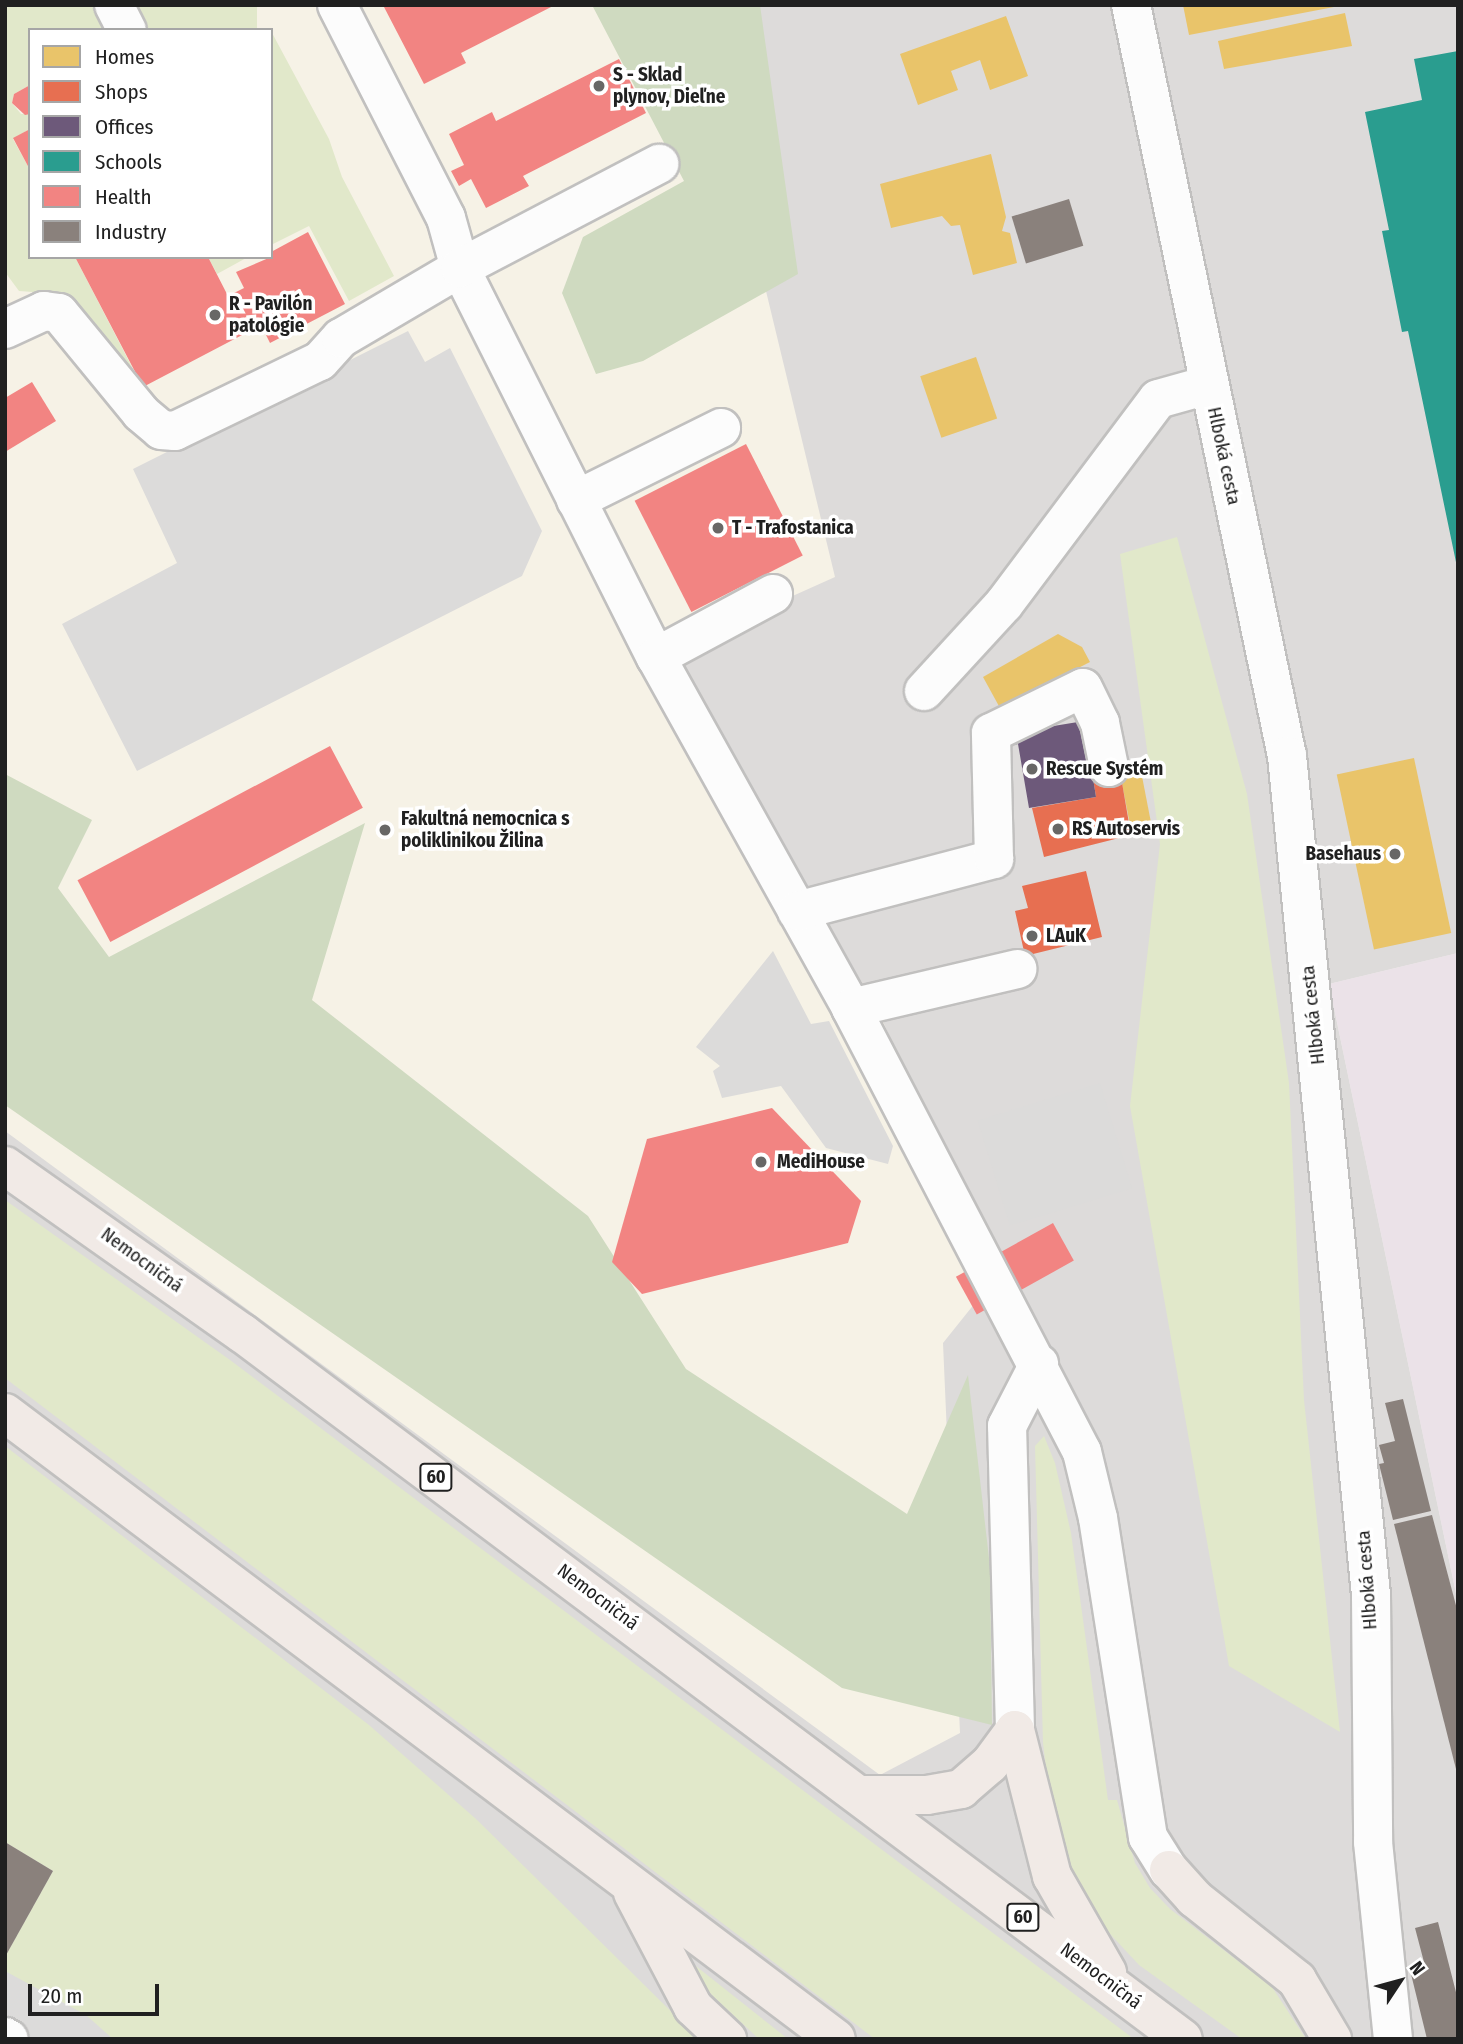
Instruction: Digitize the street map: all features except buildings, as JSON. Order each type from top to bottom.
[{"type":"main road","name":"Nemocničná","points":[[5,1166],[242,1333],[863,1794],[1183,2039]]},
{"type":"main road","points":[[5,1413],[836,2039]]},
{"type":"main road","points":[[863,1794],[927,1795],[961,1789],[990,1764],[1015,1730]]},
{"type":"main road","points":[[1015,1730],[1052,1876],[1116,1988]]},
{"type":"main road","points":[[1169,1870],[1194,1898],[1297,1980],[1332,2039]]},
{"type":"main road","points":[[627,1882],[693,2007],[727,2039]]},
{"type":"street","points":[[114,5],[127,28]]},
{"type":"street","name":"Hlboká cesta","points":[[1131,5],[1287,756],[1371,1595],[1373,1842],[1393,2039]]},
{"type":"street","points":[[339,8],[428,230],[460,268],[656,657],[851,1008],[1003,1294],[1083,1452],[1098,1518],[1148,1837],[1169,1870]]},
{"type":"street","points":[[5,329],[44,312],[59,313],[141,413],[161,430],[175,431],[320,361],[341,338],[460,268],[659,164]]},
{"type":"street","points":[[924,691],[1003,604],[1158,399],[1208,385]]},
{"type":"street","points":[[576,500],[721,428]]},
{"type":"street","points":[[656,657],[772,594]]},
{"type":"street","points":[[797,911],[994,859],[991,733],[1083,688],[1100,723],[1109,767]]},
{"type":"street","points":[[851,1008],[1017,969]]},
{"type":"street","points":[[1015,1730],[1007,1426],[1039,1364]]},
{"type":"shaded area","points":[[5,5],[1458,5],[1458,953],[1329,984],[1458,1603],[1458,2039],[5,2039]]},
{"type":"shaded area","name":"Fakultná nemocnica s poliklinikou Žilina","points":[[5,5],[697,5],[835,577],[656,657],[875,1003],[995,1278],[943,1343],[960,1733],[880,1775],[5,1131]]},
{"type":"shaded area","points":[[408,331],[425,362],[450,348],[542,531],[522,576],[137,771],[62,624],[177,563],[133,469]]},
{"type":"shaded area","points":[[773,951],[811,1024],[829,1021],[893,1146],[888,1164],[826,1148],[781,1086],[722,1098],[713,1071],[720,1066],[696,1047]]},
{"type":"shaded area","points":[[1458,953],[1458,1603],[1329,984]]},
{"type":"shaded area","points":[[1100,1083],[1132,1188],[1010,1226],[978,1120]]},
{"type":"shaded area","points":[[5,1971],[86,2015],[113,2039],[5,2039]]},
{"type":"green space","points":[[5,5],[102,5],[114,28],[28,28],[28,86],[14,94],[12,103],[21,114],[28,114],[28,130],[13,139],[28,166],[28,259],[76,259],[133,369],[127,373],[60,294],[19,291],[5,272]]},
{"type":"green space","points":[[137,5],[257,5],[257,28],[137,28]]},
{"type":"green space","points":[[592,5],[760,5],[798,274],[643,361],[596,374],[562,293],[583,237],[684,181]]},
{"type":"green space","points":[[273,35],[329,139],[342,177],[394,276],[349,301],[309,226],[273,244]]},
{"type":"green space","points":[[209,259],[244,259],[217,274]]},
{"type":"green space","points":[[1177,537],[1247,794],[1289,1083],[1304,1400],[1340,1732],[1229,1666],[1130,1106],[1160,844],[1120,554]]},
{"type":"green space","points":[[5,774],[92,820],[58,888],[109,957],[365,823],[312,1000],[588,1216],[686,1369],[907,1514],[968,1375],[990,1567],[992,1725],[842,1688],[5,1105]]},
{"type":"green space","points":[[5,1200],[230,1360],[1134,2039],[875,2039],[5,1378]]},
{"type":"green space","points":[[1044,1436],[1055,1463],[1071,1533],[1108,1800],[1117,1800],[1135,1863],[1150,1888],[1170,1909],[1272,1987],[1306,2039],[1242,2039],[1139,1965],[1098,1921],[1069,1868],[1051,1810],[1043,1743],[1035,1446]]},
{"type":"green space","points":[[5,1446],[369,1725],[476,1819],[699,2039],[113,2039],[86,2015],[5,1971],[5,1957],[53,1871],[5,1842]]},
{"type":"green space","points":[[663,1940],[788,2039],[759,2039],[658,1945]]},
{"type":"place","name":"S - Sklad plynov, Dieľne","points":[[599,86]]},
{"type":"place","name":"R - Pavilón patológie","points":[[215,315]]},
{"type":"place","name":"T - Trafostanica","points":[[718,528]]},
{"type":"place","name":"Rescue Systém","points":[[1032,769]]},
{"type":"place","name":"RS Autoservis","points":[[1058,829]]},
{"type":"place","name":"Fakultná nemocnica s poliklinikou Žilina","points":[[385,830]]},
{"type":"place","name":"Basehaus","points":[[1395,854]]},
{"type":"place","name":"LAuK","points":[[1032,936]]},
{"type":"place","name":"MediHouse","points":[[761,1162]]}]
